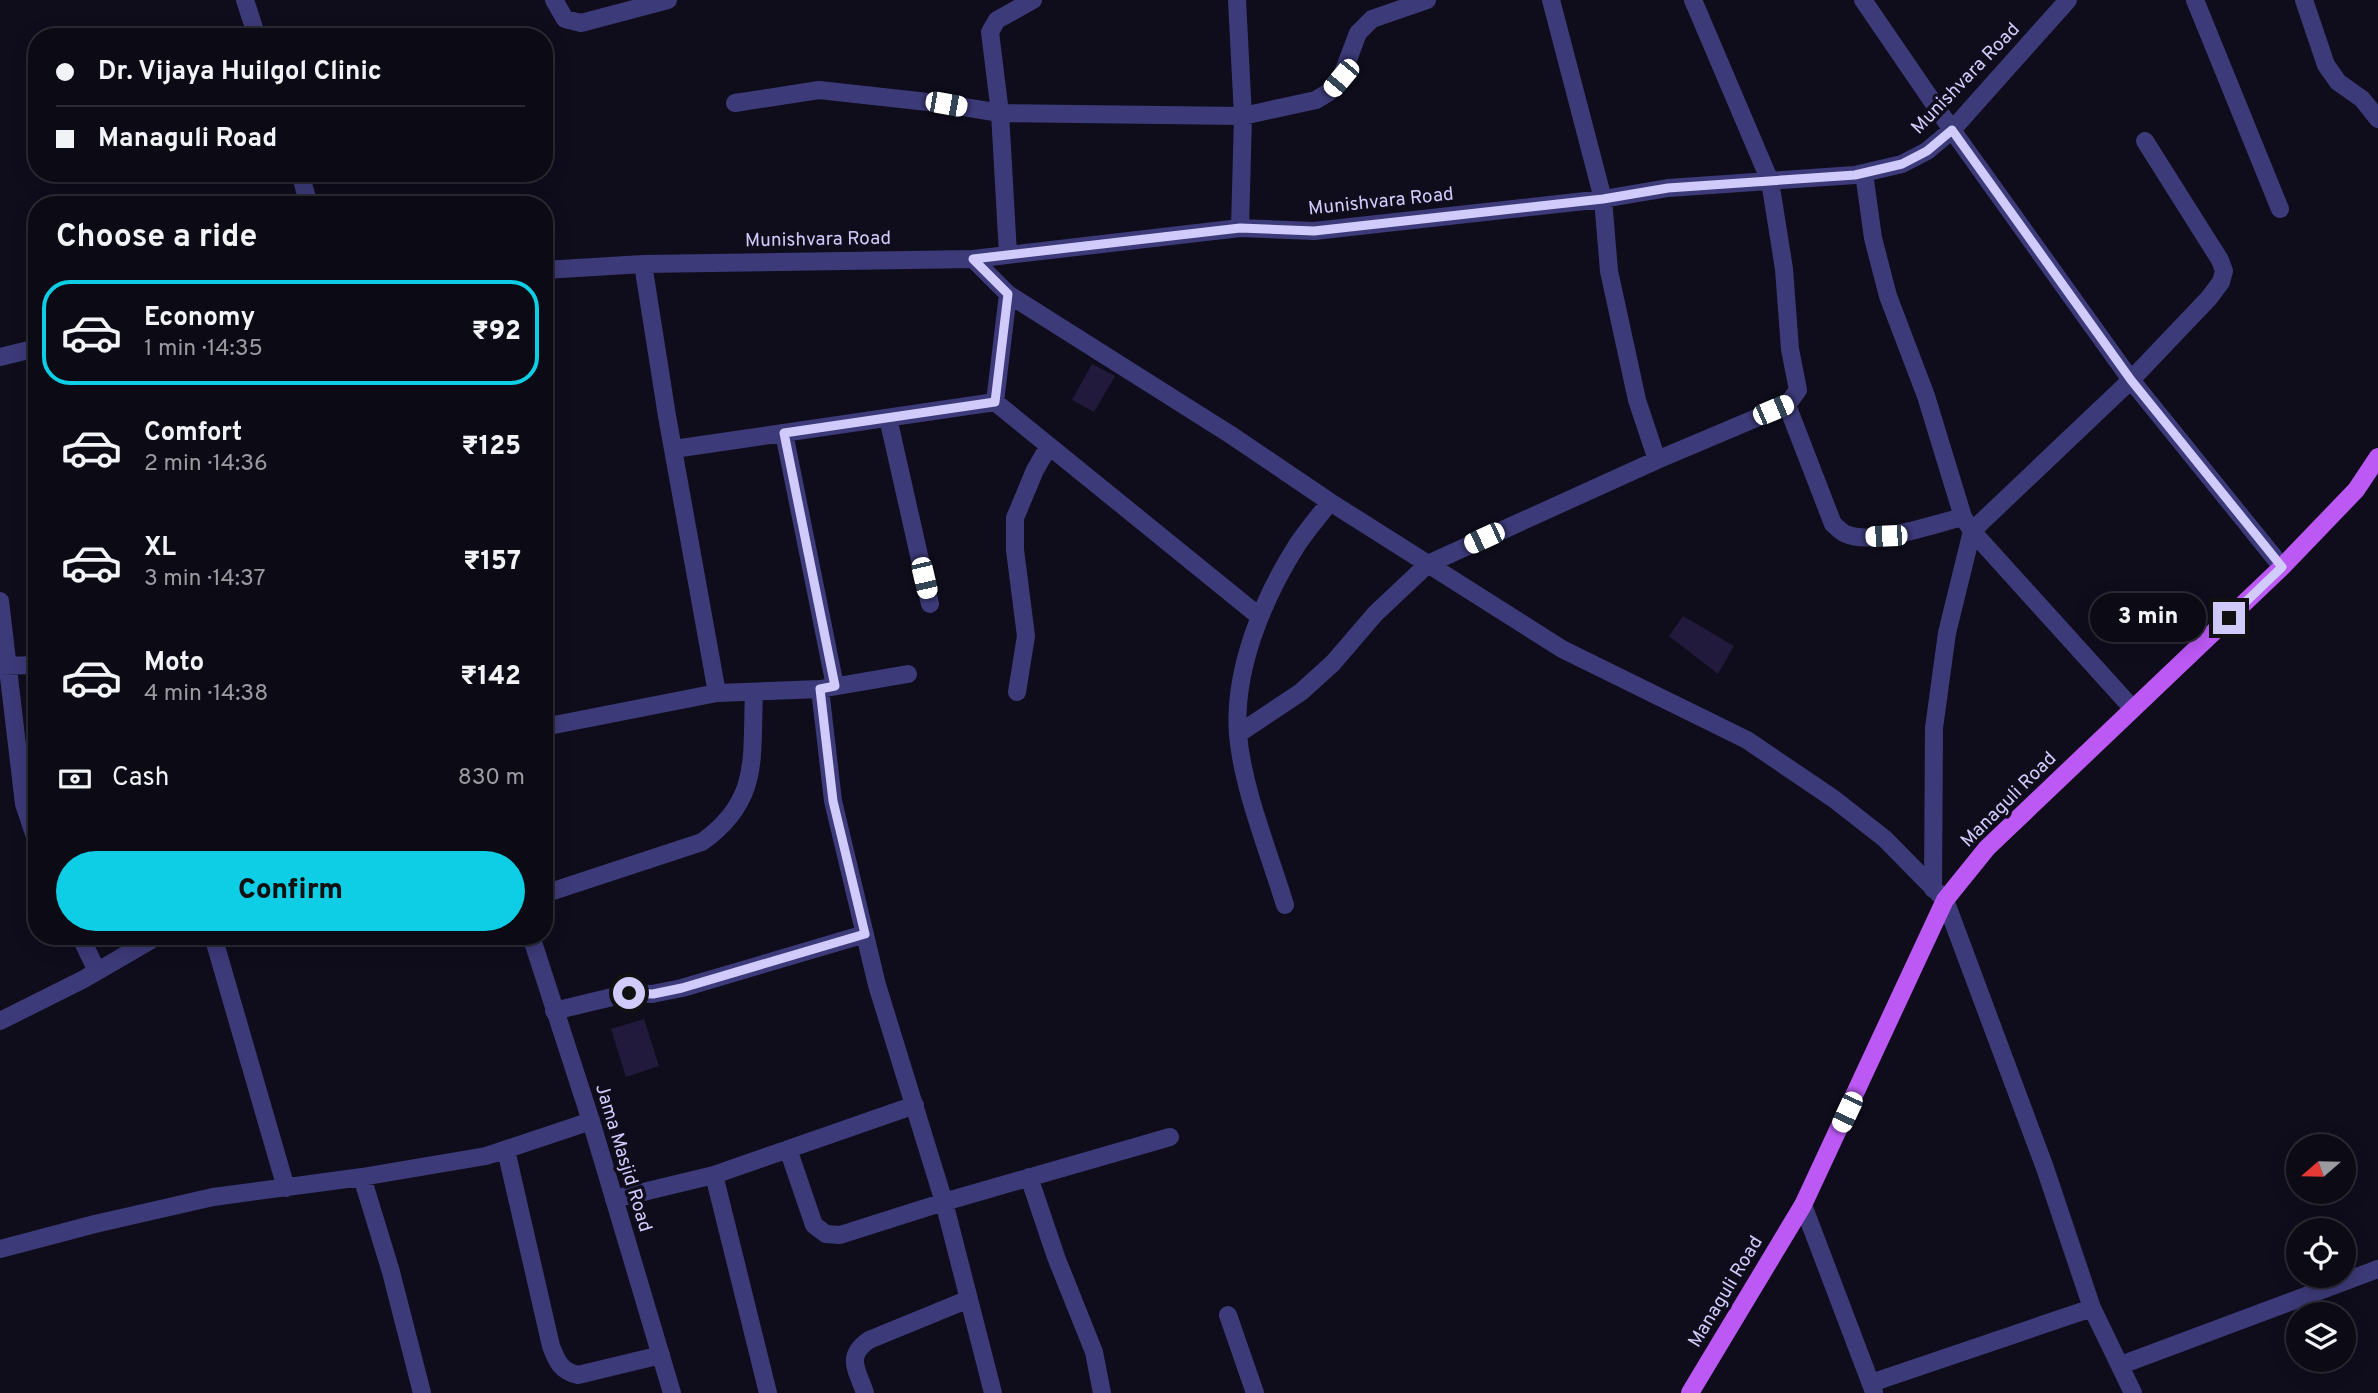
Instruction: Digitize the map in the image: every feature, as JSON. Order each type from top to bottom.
[{"type":"main road","name":"Managuli Road","points":[[1690,1393],[1803,1205],[1939,894],[2282,567],[2356,490],[2378,457]]},
{"type":"street","points":[[245,0],[254,28]]},
{"type":"street","points":[[554,0],[565,19],[581,23],[668,0]]},
{"type":"street","points":[[1008,254],[1000,113],[990,32],[997,20],[1033,0]]},
{"type":"street","points":[[1237,0],[1243,116],[1240,228]]},
{"type":"street","points":[[735,103],[819,90],[946,104],[1000,113],[1243,116],[1316,100],[1341,78],[1358,33],[1372,19],[1427,0]]},
{"type":"street","points":[[1552,0],[1603,199],[1609,271],[1637,400],[1657,460]]},
{"type":"street","points":[[1238,734],[1301,692],[1333,663],[1375,614],[1429,564],[1657,460],[1787,405],[1798,390],[1790,349],[1784,270],[1769,181],[1693,0]]},
{"type":"street","points":[[1863,0],[1952,130],[2131,380],[2282,567]]},
{"type":"street","name":"Munishvara Road","points":[[553,269],[643,264],[973,259],[1240,228],[1314,231],[1603,199],[1668,188],[1864,173],[1902,164],[1927,151],[1952,130],[2068,0]]},
{"type":"street","points":[[2195,0],[2280,209]]},
{"type":"street","points":[[2304,0],[2326,65],[2338,82],[2370,98],[2378,119]]},
{"type":"street","points":[[1787,405],[1833,524],[1845,534],[1861,537],[1886,536],[1967,524],[2131,380],[2221,282],[2224,271],[2220,260],[2145,141]]},
{"type":"street","points":[[1864,173],[1873,238],[1888,296],[1927,396],[1967,524],[2133,709]]},
{"type":"street","points":[[973,259],[1008,294],[1562,649],[1746,740],[1834,799],[1885,839],[1939,894]]},
{"type":"street","points":[[643,264],[717,693]]},
{"type":"street","points":[[995,402],[1008,294]]},
{"type":"street","points":[[0,357],[28,350]]},
{"type":"street","points":[[674,449],[995,402],[1260,617]]},
{"type":"street","points":[[888,418],[930,604]]},
{"type":"street","points":[[784,433],[828,688],[833,801],[877,985],[944,1202],[993,1393]]},
{"type":"street","points":[[1017,692],[1026,636],[1015,550],[1015,518],[1035,470],[1049,446]]},
{"type":"street","points":[[1285,905],[1244,772],[1238,734],[1239,691],[1260,617],[1298,544],[1330,502]]},
{"type":"street","points":[[1967,524],[1947,633],[1934,729],[1939,894],[2045,1168],[2092,1308],[2133,1393]]},
{"type":"street","points":[[0,601],[4,666],[28,816]]},
{"type":"street","points":[[4,666],[28,665]]},
{"type":"street","points":[[553,725],[717,693],[828,688],[908,674]]},
{"type":"street","points":[[553,891],[702,842],[722,827],[738,807],[751,777],[754,693]]},
{"type":"street","points":[[554,1011],[629,993],[653,994],[682,988],[865,934]]},
{"type":"street","points":[[84,945],[97,971]]},
{"type":"street","points":[[0,1021],[142,945]]},
{"type":"street","points":[[216,945],[286,1188]]},
{"type":"street","name":"Jama Masjid Road","points":[[534,945],[591,1121],[672,1393]]},
{"type":"street","points":[[614,1199],[714,1175],[915,1105]]},
{"type":"street","points":[[0,1249],[213,1197],[362,1177],[486,1156],[591,1121]]},
{"type":"street","points":[[788,1149],[814,1225],[826,1234],[840,1235],[1170,1137]]},
{"type":"street","points":[[506,1150],[551,1346],[558,1363],[567,1372],[578,1375],[661,1355]]},
{"type":"street","points":[[714,1175],[768,1393]]},
{"type":"street","points":[[362,1177],[391,1272],[422,1393]]},
{"type":"street","points":[[1029,1177],[1056,1257],[1094,1352],[1102,1393]]},
{"type":"street","points":[[1803,1205],[1872,1388],[2092,1308]]},
{"type":"street","points":[[2121,1365],[2378,1269]]},
{"type":"street","points":[[865,1393],[853,1360],[857,1349],[869,1340],[970,1299]]},
{"type":"street","points":[[1228,1315],[1255,1393]]},
{"type":"building","points":[[1092,364],[1115,376],[1094,412],[1072,400]]},
{"type":"building","points":[[1683,616],[1734,646],[1718,674],[1669,636]]},
{"type":"building","points":[[644,1019],[659,1066],[626,1077],[611,1029]]},
{"type":"route","points":[[629,993],[653,994],[682,988],[865,934],[833,801],[820,689],[835,686],[784,433],[995,402],[1008,294],[973,259],[1240,228],[1314,231],[1603,199],[1668,188],[1855,175],[1902,164],[1927,151],[1952,130],[2131,380],[2282,567],[2229,618]]}]
